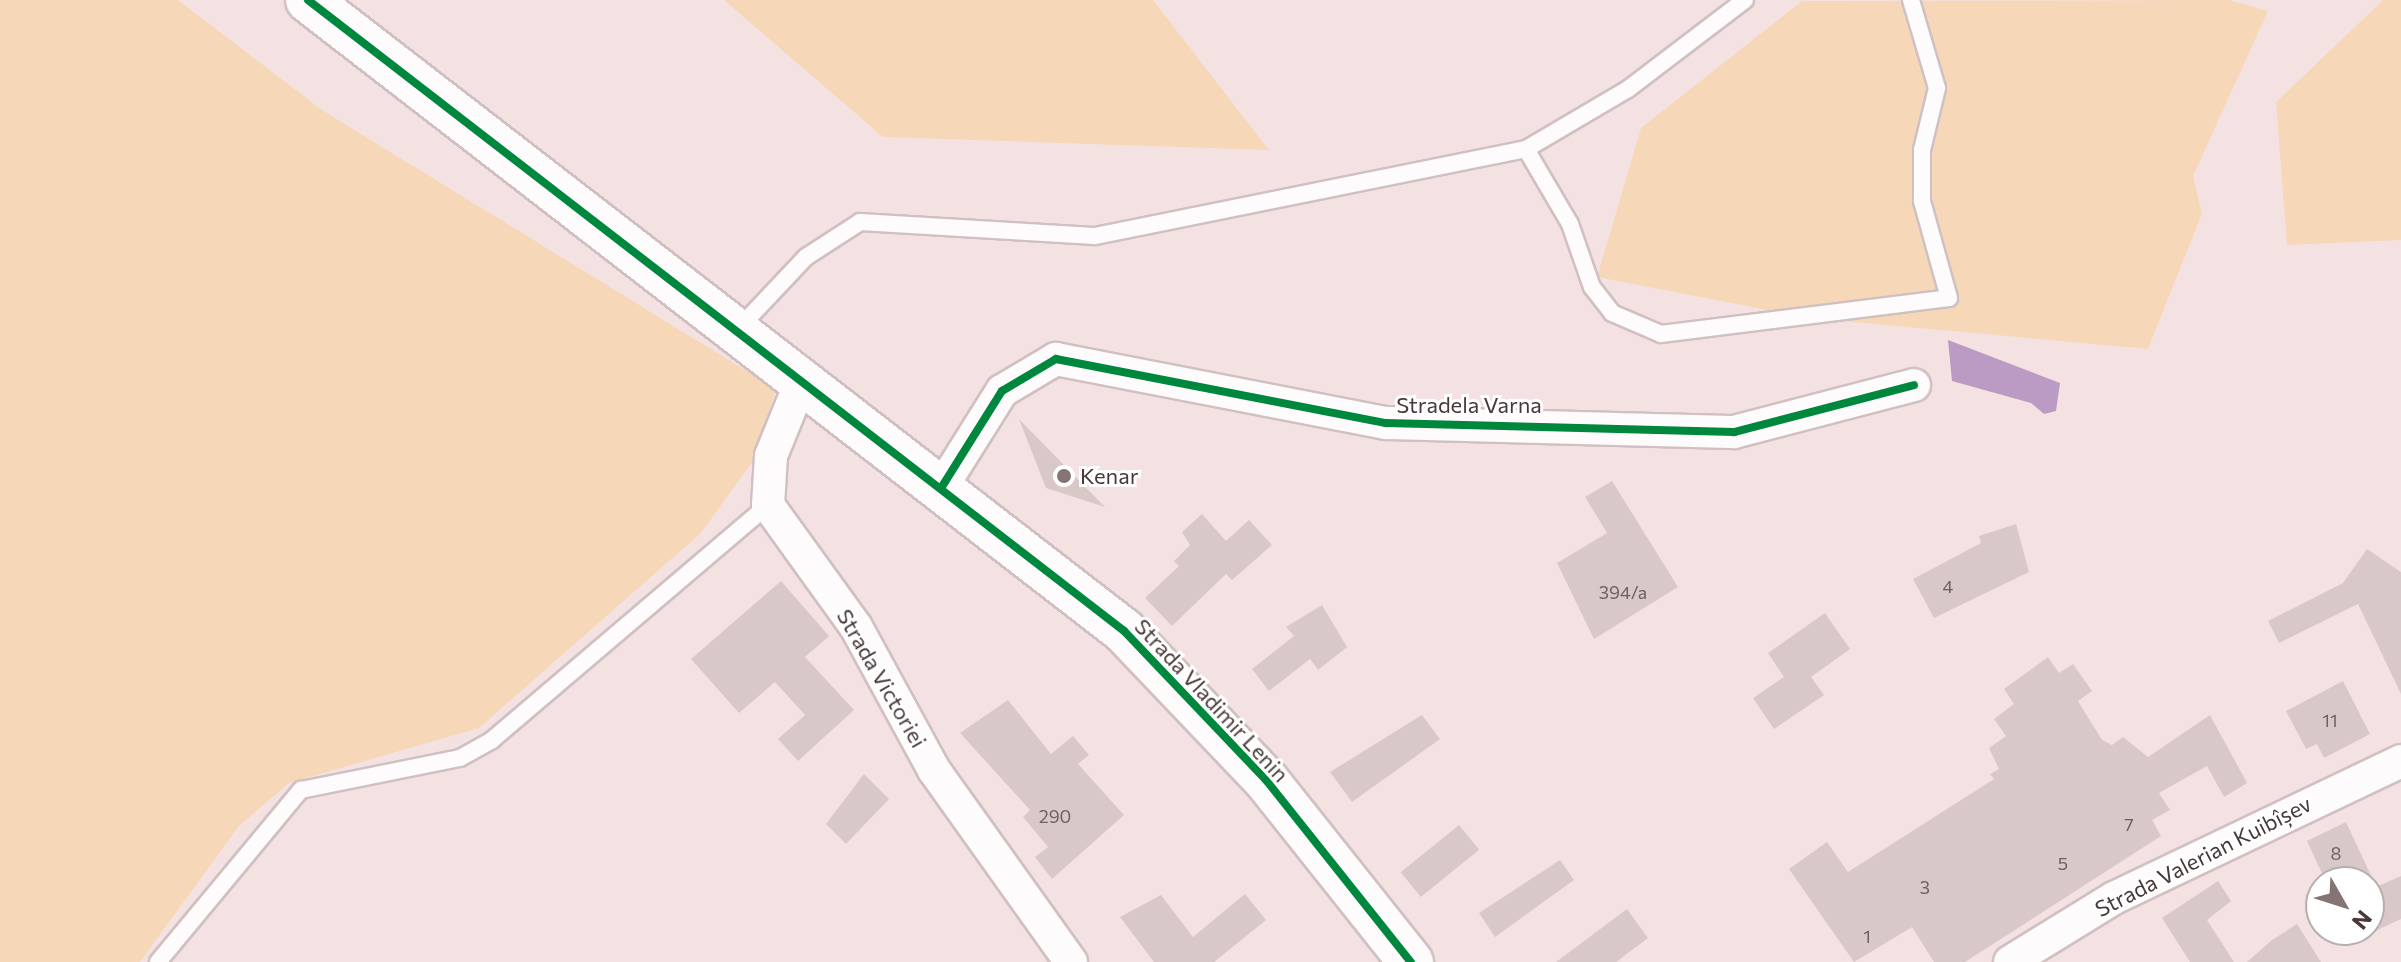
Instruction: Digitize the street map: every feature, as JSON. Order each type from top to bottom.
[{"type":"main road","name":"Strada Vladimir Lenin","points":[[308,0],[943,485],[1184,689],[1411,962]]},
{"type":"street","name":"Stradela Varna","points":[[943,485],[1002,391],[1056,359],[1386,423],[1734,432],[1914,385]]},
{"type":"street","points":[[768,505],[771,456],[803,377]]},
{"type":"street","name":"Strada Victoriei","points":[[768,505],[856,627],[934,770],[1071,962]]},
{"type":"street","name":"Strada Valerian Kuibîșev","points":[[2010,962],[2114,898],[2401,761]]},
{"type":"lane","points":[[739,328],[806,257],[860,222],[1095,236],[1526,149],[1628,89],[1745,0]]},
{"type":"lane","points":[[1526,149],[1570,224],[1592,287],[1612,313],[1661,334],[1949,298],[1922,201],[1922,150],[1937,88],[1911,0]]},
{"type":"lane","points":[[158,962],[301,790],[460,758],[492,740],[768,505]]},
{"type":"shaded area","points":[[0,0],[178,0],[322,110],[776,389],[755,458],[701,533],[479,728],[289,783],[239,826],[140,962],[0,962]]},
{"type":"shaded area","points":[[724,0],[1153,0],[1269,150],[883,137]]},
{"type":"shaded area","points":[[2229,0],[2268,11],[2193,176],[2202,214],[2148,349],[1808,318],[1597,277],[1641,128],[1802,1]]},
{"type":"shaded area","points":[[2383,0],[2401,0],[2401,240],[2287,245],[2276,102]]},
{"type":"shaded area","points":[[1948,340],[2060,383],[2056,411],[2044,414],[2031,403],[1952,381]]},
{"type":"building","points":[[1019,419],[1105,507],[1046,488]]},
{"type":"building","points":[[1612,481],[1678,587],[1594,639],[1557,563],[1607,533],[1585,497]]},
{"type":"building","points":[[1202,514],[1226,541],[1249,520],[1272,545],[1232,580],[1226,574],[1172,626],[1145,598],[1179,566],[1174,561],[1190,545],[1182,532]]},
{"type":"building","points":[[2016,524],[2029,572],[1934,618],[1913,579],[1981,543],[1979,536]]},
{"type":"building","points":[[2367,549],[2401,572],[2401,694],[2358,604],[2279,643],[2268,621],[2343,583]]},
{"type":"building","points":[[781,581],[829,636],[805,657],[854,710],[798,761],[778,739],[805,715],[775,682],[739,713],[691,659]]},
{"type":"building","points":[[1322,605],[1347,647],[1318,670],[1310,659],[1269,691],[1252,669],[1294,636],[1286,627]]},
{"type":"building","points":[[1825,613],[1850,649],[1811,677],[1824,695],[1774,729],[1753,698],[1784,677],[1768,653]]},
{"type":"building","points":[[2048,657],[2059,673],[2073,664],[2092,691],[2078,701],[2102,740],[2112,745],[2123,737],[2148,757],[2210,715],[2247,783],[2224,797],[2207,766],[2159,793],[2170,810],[2152,820],[2161,836],[1965,962],[1934,962],[1912,927],[1854,962],[1789,869],[1827,842],[1848,872],[1994,779],[1990,774],[1999,769],[1989,748],[2006,736],[1994,719],[2014,704],[2004,689]]},
{"type":"building","points":[[2343,681],[2370,734],[2324,758],[2317,744],[2306,749],[2286,711]]},
{"type":"building","points":[[1008,700],[1051,754],[1073,736],[1089,755],[1078,764],[1124,815],[1052,879],[1035,857],[1048,847],[1023,817],[1030,810],[960,733]]},
{"type":"building","points":[[1422,715],[1440,739],[1352,802],[1330,772]]},
{"type":"building","points":[[864,774],[889,799],[846,844],[826,824]]},
{"type":"building","points":[[2346,822],[2367,866],[2319,866],[2307,841]]},
{"type":"building","points":[[1459,825],[1479,850],[1421,897],[1401,872]]},
{"type":"building","points":[[1560,860],[1574,880],[1495,937],[1479,913]]},
{"type":"building","points":[[2401,876],[2401,919],[2385,926],[2385,883]]},
{"type":"building","points":[[2218,881],[2231,901],[2207,920],[2234,962],[2190,962],[2162,918]]},
{"type":"building","points":[[1245,894],[1266,920],[1214,962],[1154,962],[1120,917],[1161,895],[1193,937]]},
{"type":"building","points":[[1627,909],[1648,938],[1616,962],[1556,962]]},
{"type":"building","points":[[2297,924],[2305,937],[2305,946],[2311,946],[2321,962],[2247,962]]},
{"type":"cycle path","points":[[308,0],[1124,631],[1266,780],[1411,962]]},
{"type":"cycle path","points":[[943,485],[1002,391],[1056,359],[1386,423],[1734,432],[1914,385]]},
{"type":"place","name":"Kenar","points":[[1064,476]]}]
